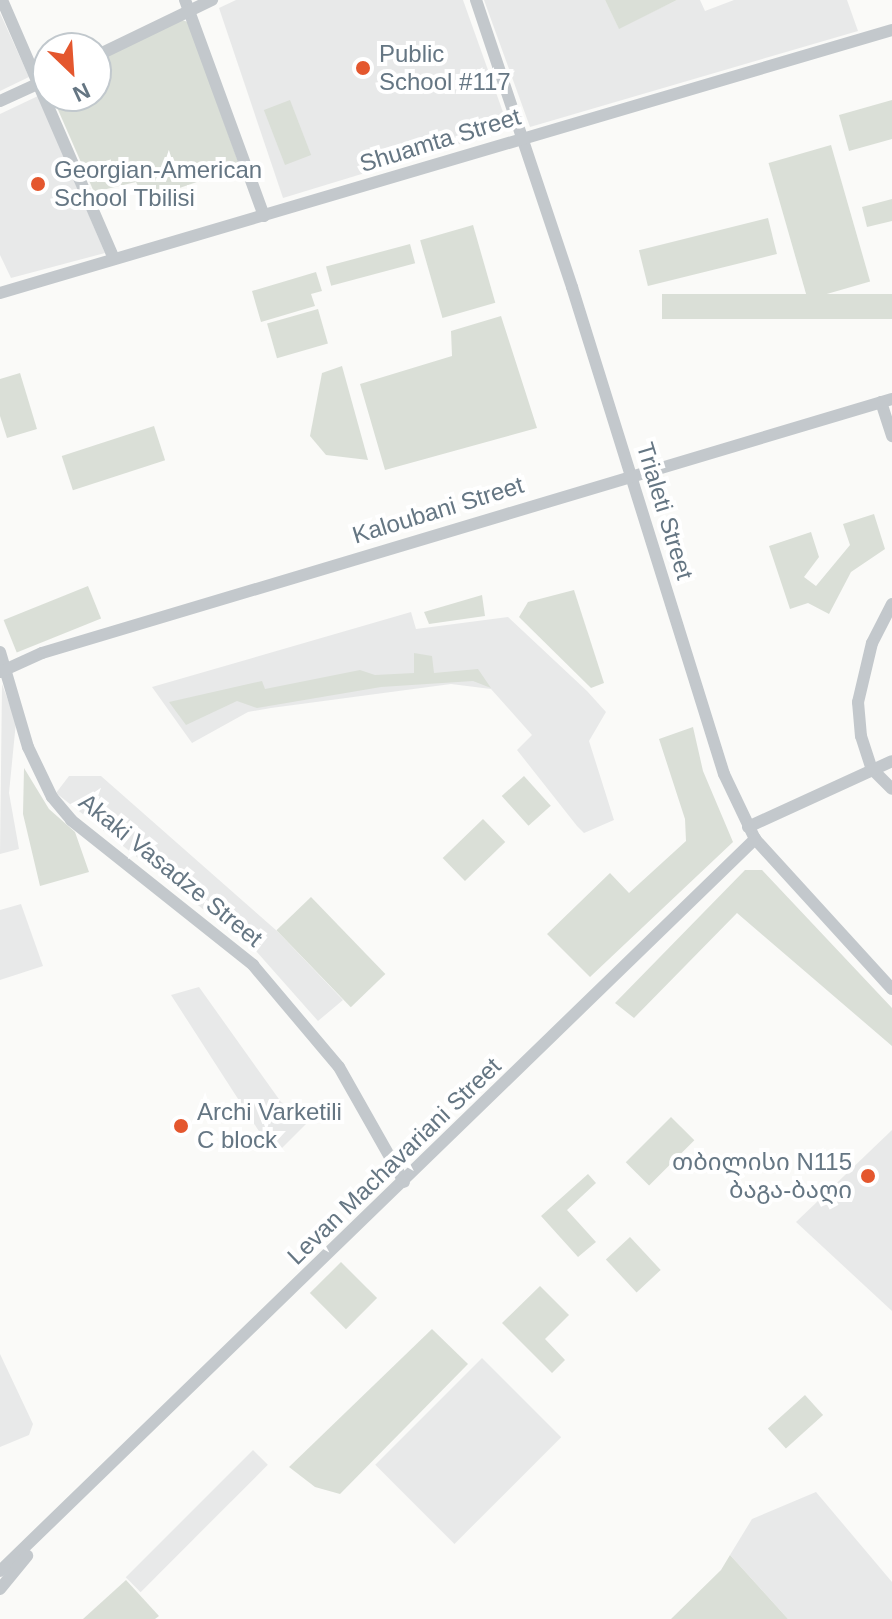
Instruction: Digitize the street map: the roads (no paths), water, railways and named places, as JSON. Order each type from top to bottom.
[{"type":"street","points":[[2,0],[32,58]]},
{"type":"street","points":[[112,47],[188,5],[212,0]]},
{"type":"street","name":"Trialeti Street","points":[[476,0],[524,138],[715,745],[748,827],[755,839],[892,989]]},
{"type":"street","points":[[188,5],[264,216]]},
{"type":"street","name":"Shuamta Street","points":[[0,293],[892,30]]},
{"type":"street","points":[[0,101],[32,86]]},
{"type":"street","points":[[56,112],[114,259]]},
{"type":"street","points":[[886,400],[892,436]]},
{"type":"street","name":"Kaloubani Street","points":[[3,671],[42,653],[886,400]]},
{"type":"street","points":[[892,604],[872,643],[858,702],[861,736],[872,769],[892,789]]},
{"type":"street","name":"Akaki Vasadze Street","points":[[0,652],[3,671],[28,747],[52,797],[71,820],[253,965],[352,1086],[404,1182]]},
{"type":"street","points":[[748,827],[892,761]]},
{"type":"street","name":"Levan Machavariani Street","points":[[0,1571],[64,1515],[755,839]]},
{"type":"street","name":"Levan Machavariani Street","points":[[0,1589],[64,1515]]},
{"type":"place","name":"Public School #117","points":[[363,68]]},
{"type":"place","name":"Georgian-American School Tbilisi","points":[[38,184]]},
{"type":"place","name":"Archi Varketili C block","points":[[181,1126]]},
{"type":"place","name":"თბილისი N115 ბაგა-ბაღი","points":[[868,1176]]}]
